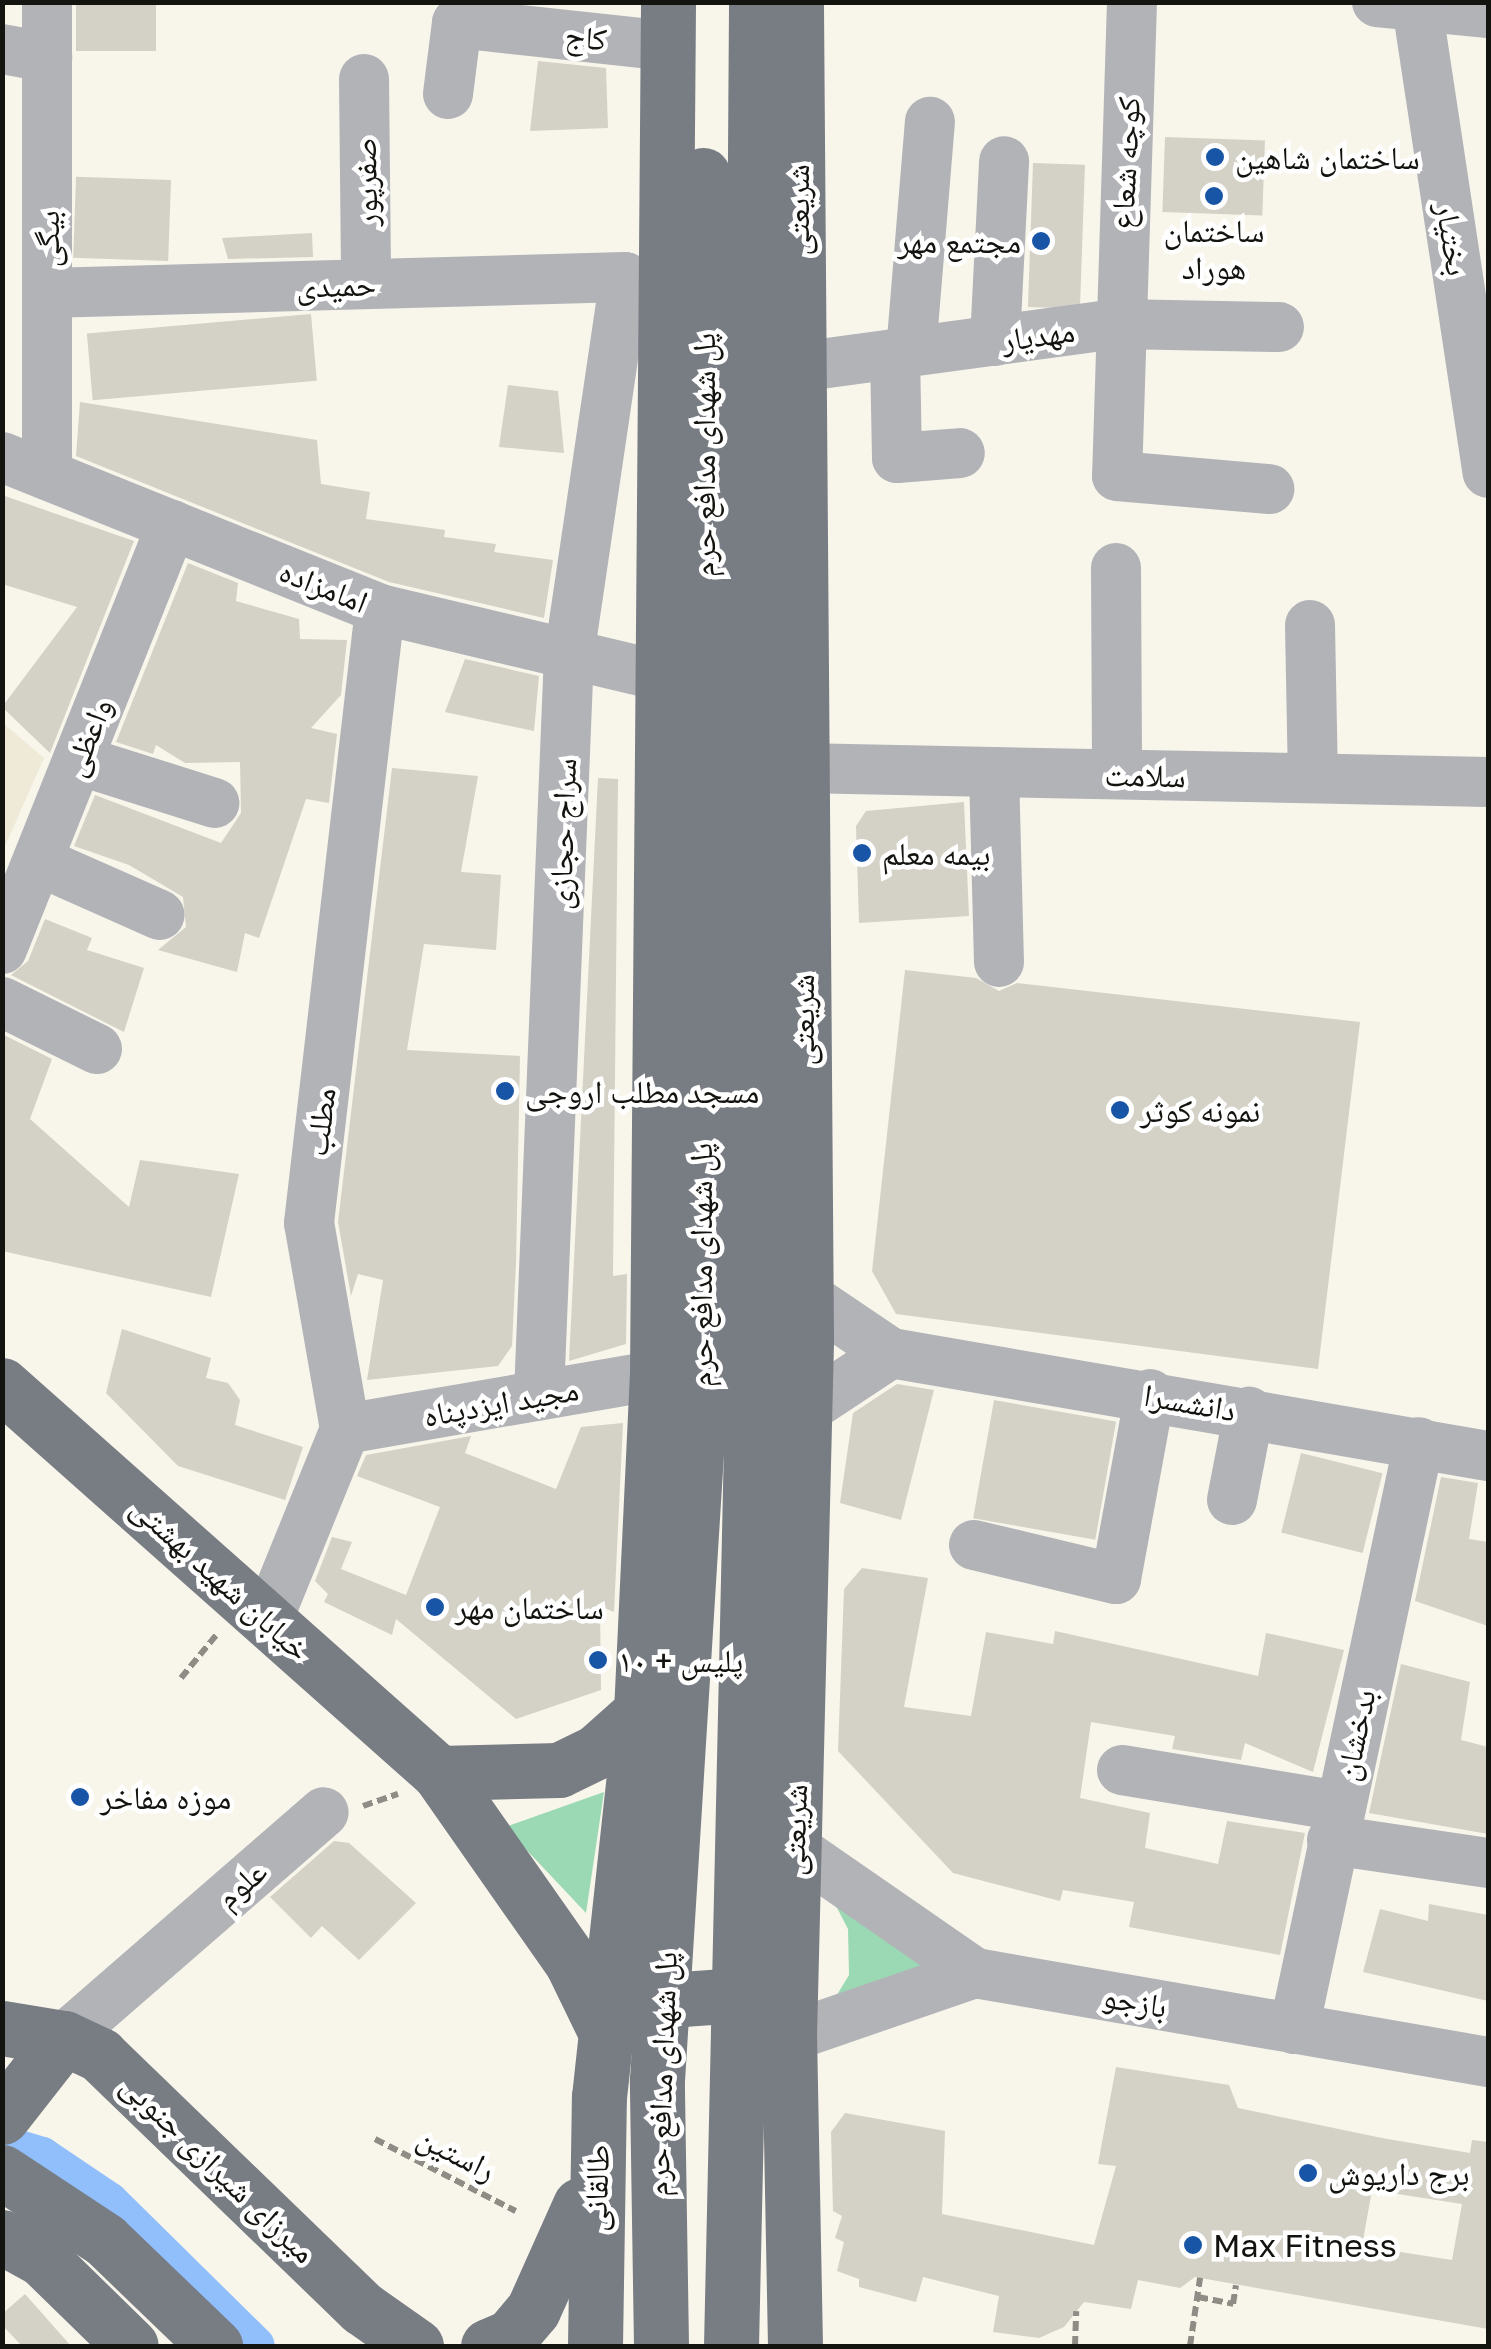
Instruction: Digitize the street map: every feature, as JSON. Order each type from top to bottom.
[{"type":"main road","name":"پل شهدای مدافع حرم","points":[[704,2],[726,743],[752,1400],[731,2346]]},
{"type":"main road","name":"پل شهدای مدافع حرم","points":[[661,2346],[657,2275],[658,2080],[700,1389],[756,2]]},
{"type":"main road","name":"شریعتی","points":[[790,2037],[806,1317],[796,2]]},
{"type":"main road","points":[[668,24],[658,676],[657,1375],[641,1712],[604,2029],[682,1999],[714,1997],[747,2004],[790,2037],[795,2346]]},
{"type":"main road","points":[[657,1231],[693,1252],[739,1264],[760,1262],[803,1239]]},
{"type":"main road","points":[[657,1375],[726,1326],[806,1317]]},
{"type":"main road","name":"خیابان شهید بهشتی","points":[[2,1385],[439,1773],[562,1949],[604,2029]]},
{"type":"main road","points":[[439,1773],[558,1770],[596,1752],[641,1712]]},
{"type":"main road","name":"میرزای شیرازی جنوبی","points":[[2,2028],[64,2038],[140,2086],[362,2308],[416,2346]]},
{"type":"main road","name":"طالقانی","points":[[594,2346],[596,2154],[604,2029]]},
{"type":"main road","points":[[2,2117],[64,2038]]},
{"type":"main road","points":[[488,2346],[511,2336],[552,2280],[596,2154]]},
{"type":"main road","points":[[2,2172],[105,2240],[216,2346]]},
{"type":"main road","points":[[2,2237],[42,2258],[131,2346]]},
{"type":"main road","points":[[633,2346],[657,2275]]},
{"type":"street","name":"بیگی","points":[[25,466],[47,293],[25,53],[48,2]]},
{"type":"street","name":"کوچه شعاع","points":[[1132,2],[1118,324],[1117,476],[1270,489]]},
{"type":"street","points":[[1397,4],[1488,12]]},
{"type":"street","name":"بختیار","points":[[1397,4],[1488,473]]},
{"type":"street","name":"کاج","points":[[448,94],[456,23],[668,24]]},
{"type":"street","name":"صفرپور","points":[[364,79],[366,284]]},
{"type":"street","points":[[930,122],[903,353],[896,458],[960,453]]},
{"type":"street","points":[[995,341],[1004,161]]},
{"type":"street","name":"حمیدی","points":[[47,293],[626,278]]},
{"type":"street","name":"سراج حجازی","points":[[540,1396],[569,654],[626,278]]},
{"type":"street","name":"مهدیار","points":[[798,367],[1118,324],[1279,327]]},
{"type":"street","name":"امامزاده","points":[[25,466],[380,610],[658,676]]},
{"type":"street","name":"واعظی","points":[[2,949],[172,524]]},
{"type":"street","points":[[1116,568],[1117,774]]},
{"type":"street","name":"مطلب","points":[[345,1429],[309,1223],[380,610]]},
{"type":"street","points":[[1310,625],[1314,778]]},
{"type":"street","points":[[78,760],[214,803]]},
{"type":"street","name":"سلامت","points":[[801,768],[1488,782]]},
{"type":"street","points":[[994,772],[999,962]]},
{"type":"street","points":[[38,862],[160,915]]},
{"type":"street","points":[[2,1002],[97,1049]]},
{"type":"street","name":"دانشسرا","points":[[806,1317],[892,1353],[1150,1394],[1488,1456]]},
{"type":"street","points":[[805,1410],[892,1353]]},
{"type":"street","name":"مجید ایزدپناه","points":[[345,1429],[657,1375]]},
{"type":"street","points":[[974,1545],[1116,1579],[1150,1394]]},
{"type":"street","points":[[1232,1500],[1248,1412]]},
{"type":"street","points":[[268,1619],[345,1429]]},
{"type":"street","name":"بدخشان","points":[[1294,2029],[1419,1442]]},
{"type":"street","points":[[1122,1770],[1488,1862]]},
{"type":"street","name":"علوم","points":[[64,2038],[324,1812]]},
{"type":"street","points":[[793,1846],[975,1973]]},
{"type":"street","name":"بازجو","points":[[790,2037],[975,1973],[1488,2062]]},
{"type":"path","points":[[324,1812],[382,1803],[439,1773]]},
{"type":"path","name":"راستین","points":[[375,2139],[516,2211]]},
{"type":"path","points":[[1190,2346],[1200,2278]]},
{"type":"path","points":[[1198,2298],[1233,2304],[1236,2285]]},
{"type":"path","points":[[1075,2346],[1076,2312]]},
{"type":"shaded area","points":[[3,723],[44,758],[3,851]]},
{"type":"green space","points":[[604,1792],[586,1913],[505,1827]]},
{"type":"green space","points":[[834,1902],[926,1965],[832,2003],[849,1975],[848,1929]]},
{"type":"building","points":[[76,2],[156,2],[156,51],[76,51]]},
{"type":"building","points":[[538,61],[606,68],[608,128],[530,131]]},
{"type":"building","points":[[1165,137],[1265,140],[1262,215],[1162,212]]},
{"type":"building","points":[[1033,163],[1085,165],[1080,309],[1028,307]]},
{"type":"building","points":[[76,177],[171,180],[168,261],[73,258]]},
{"type":"building","points":[[312,233],[313,257],[228,259],[222,238]]},
{"type":"building","points":[[311,314],[317,381],[93,400],[87,334]]},
{"type":"building","points":[[508,385],[558,391],[564,453],[499,447]]},
{"type":"building","points":[[80,402],[317,440],[321,484],[370,492],[366,519],[445,530],[444,537],[496,544],[494,552],[553,560],[544,618],[389,582],[76,456]]},
{"type":"building","points":[[2,495],[134,541],[50,753],[2,707],[77,607],[2,584]]},
{"type":"building","points":[[188,563],[238,583],[236,601],[299,619],[300,639],[347,640],[341,695],[311,728],[337,734],[329,803],[306,799],[259,938],[245,933],[237,972],[158,950],[186,927],[183,897],[129,865],[74,846],[95,795],[221,843],[241,813],[240,762],[185,763],[156,745],[153,754],[116,742]]},
{"type":"building","points":[[465,659],[539,676],[534,731],[445,712]]},
{"type":"building","points":[[392,768],[478,776],[461,872],[501,875],[496,950],[424,944],[407,1050],[520,1056],[516,1263],[512,1346],[498,1366],[367,1380],[383,1280],[358,1274],[351,1296],[338,1222]]},
{"type":"building","points":[[598,778],[618,779],[613,1276],[627,1274],[626,1344],[569,1361]]},
{"type":"building","points":[[964,802],[969,916],[859,923],[856,826],[866,811]]},
{"type":"building","points":[[45,919],[92,938],[87,950],[144,968],[124,1032],[11,975],[28,961]]},
{"type":"building","name":"نمونه کوثر","points":[[905,970],[976,978],[999,991],[1017,983],[1360,1022],[1318,1369],[896,1314],[872,1271]]},
{"type":"building","points":[[2,1034],[52,1059],[30,1119],[129,1207],[140,1160],[239,1174],[211,1297],[2,1251]]},
{"type":"building","points":[[122,1329],[211,1358],[206,1378],[228,1383],[240,1400],[235,1425],[303,1447],[285,1500],[178,1466],[106,1393]]},
{"type":"building","points":[[897,1384],[934,1390],[901,1520],[840,1503],[853,1413]]},
{"type":"building","points":[[994,1400],[1116,1422],[1095,1540],[973,1518]]},
{"type":"building","points":[[623,1423],[614,1612],[600,1606],[601,1690],[516,1719],[396,1619],[392,1635],[324,1602],[328,1594],[315,1581],[332,1537],[352,1542],[341,1569],[406,1595],[440,1507],[357,1476],[366,1455],[471,1436],[465,1453],[556,1489],[581,1427]]},
{"type":"building","points":[[1301,1453],[1383,1473],[1363,1553],[1281,1533]]},
{"type":"building","points":[[1441,1477],[1478,1483],[1469,1539],[1488,1542],[1488,1626],[1415,1601]]},
{"type":"building","points":[[862,1568],[928,1578],[904,1707],[971,1716],[986,1632],[1053,1644],[1055,1631],[1258,1676],[1266,1633],[1344,1650],[1313,1772],[1245,1743],[1241,1760],[1172,1749],[1175,1736],[1091,1722],[1080,1798],[1150,1813],[1145,1848],[1218,1864],[1227,1821],[1305,1833],[1280,1955],[1129,1927],[1134,1902],[1063,1890],[1060,1901],[953,1873],[838,1751],[844,1589]]},
{"type":"building","points":[[1401,1664],[1470,1682],[1461,1740],[1488,1747],[1488,1834],[1369,1813]]},
{"type":"building","points":[[334,1841],[349,1843],[416,1903],[359,1960],[322,1926],[311,1938],[270,1897]]},
{"type":"building","points":[[1429,1904],[1488,1915],[1488,2001],[1363,1972],[1380,1909],[1428,1921]]},
{"type":"building","points":[[1116,2067],[1229,2085],[1238,2108],[1382,2138],[1470,2153],[1472,2140],[1488,2142],[1488,2329],[1195,2277],[1180,2288],[1138,2280],[1131,2309],[1084,2302],[1064,2327],[1039,2338],[993,2332],[999,2296],[923,2277],[916,2302],[859,2287],[859,2279],[837,2271],[844,2242],[835,2238],[842,2216],[833,2211],[831,2132],[845,2113],[945,2131],[942,2214],[1094,2245],[1116,2166],[1098,2164]],"holes":[[[1372,2190],[1462,2204],[1452,2260],[1362,2246]]]},
{"type":"building","points":[[25,2294],[71,2346],[22,2346],[2,2325],[2,2314]]},
{"type":"waterway","points":[[2,2144],[42,2156],[109,2201],[256,2346]]},
{"type":"place","name":"ساختمان شاهین","points":[[1215,157]]},
{"type":"place","name":"ساختمان هوراد","points":[[1214,196]]},
{"type":"place","name":"مجتمع مهر","points":[[1041,241]]},
{"type":"place","name":"بیمه معلم","points":[[862,853]]},
{"type":"place","name":"مسجد مطلب اروجی","points":[[505,1091]]},
{"type":"place","name":"نمونه کوثر","points":[[1120,1110]]},
{"type":"place","name":"ساختمان مهر","points":[[435,1607]]},
{"type":"place","name":"پلیس + ۱۰","points":[[598,1660]]},
{"type":"place","name":"موزه مفاخر","points":[[80,1797]]},
{"type":"place","name":"برج داریوش","points":[[1308,2173]]},
{"type":"place","name":"Max Fitness","points":[[1193,2245]]}]
